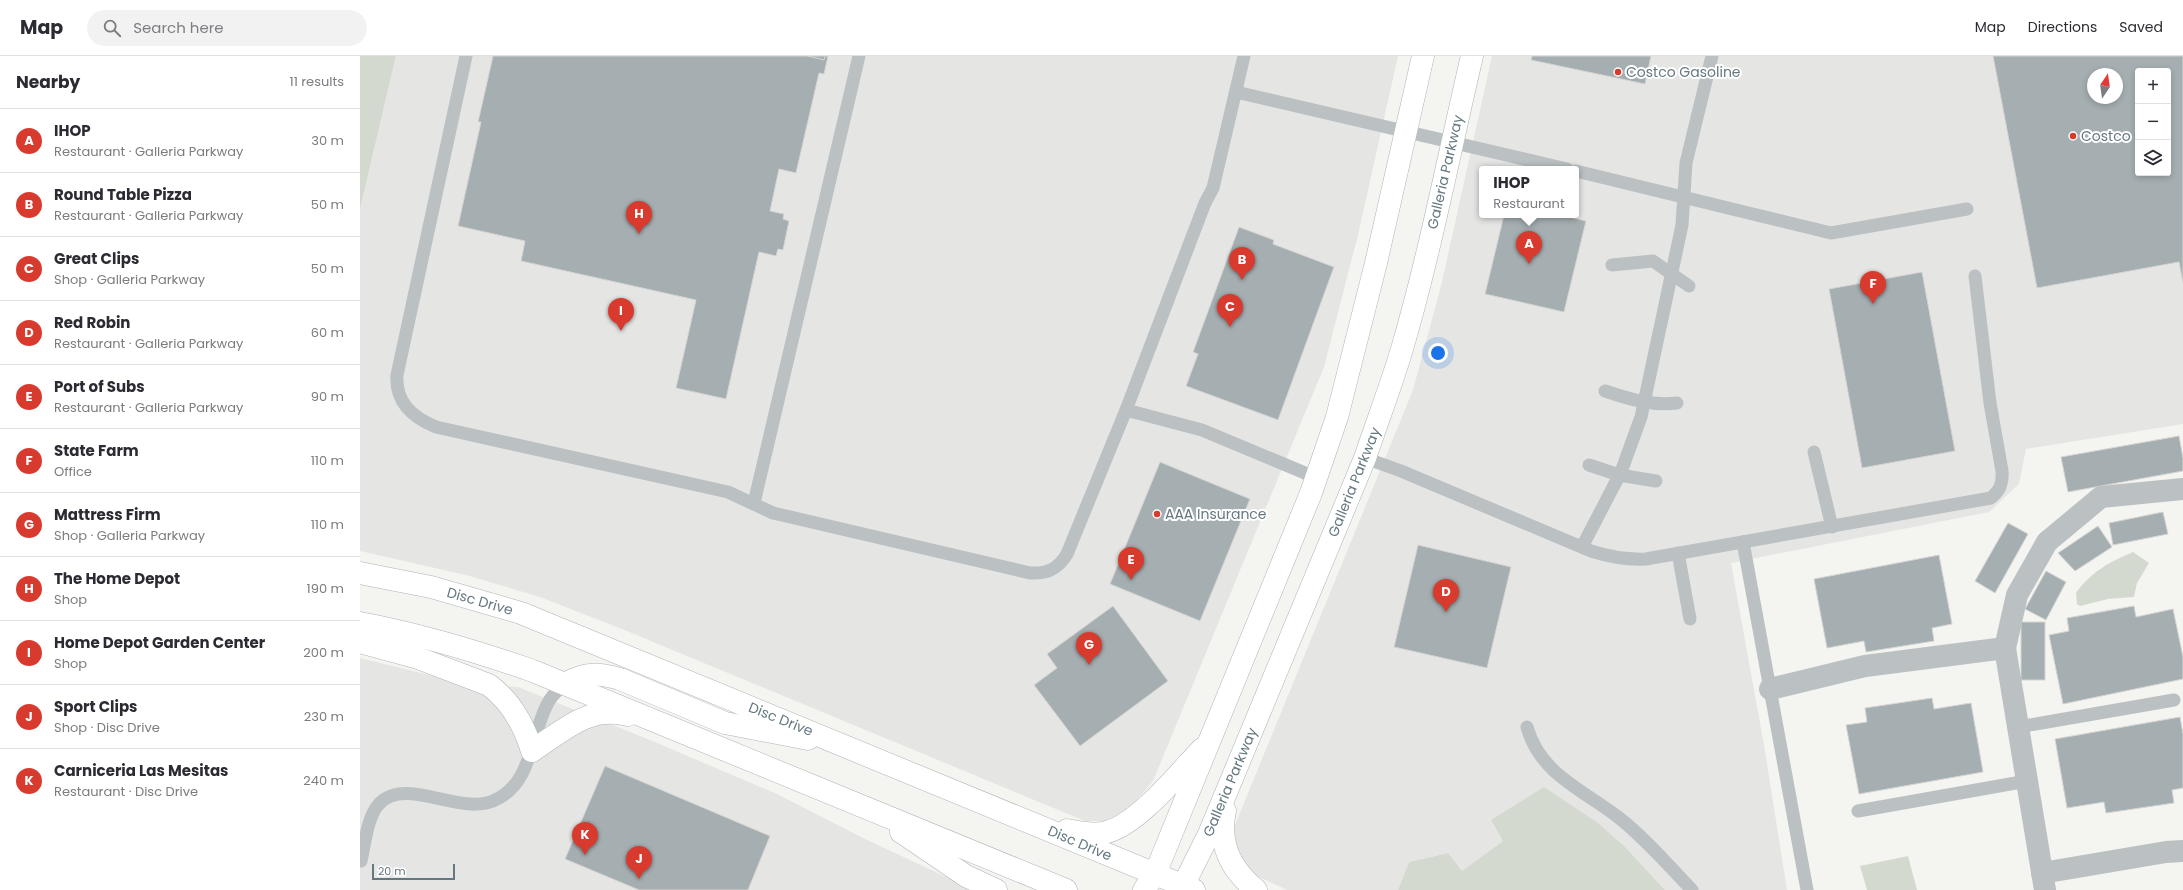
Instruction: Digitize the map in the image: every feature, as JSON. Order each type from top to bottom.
[{"type":"main road","points":[[1149,882],[1210,741],[1317,478],[1337,417],[1376,263],[1424,56]]},
{"type":"main road","name":"Galleria Parkway","points":[[1186,889],[1365,458],[1402,350],[1420,284],[1472,56]]},
{"type":"main road","name":"Disc Drive","points":[[360,573],[430,587],[521,612],[1035,824],[1149,882],[1186,889]]},
{"type":"main road","points":[[360,623],[405,632],[478,651],[566,683],[1066,890]]},
{"type":"main road","points":[[360,642],[418,658],[488,685],[498,692],[519,717],[532,752],[587,716],[602,712],[619,713],[664,724]]},
{"type":"main road","points":[[566,683],[579,676],[598,674],[620,679],[740,728],[847,746]]},
{"type":"main road","points":[[1035,824],[1087,833],[1106,833],[1115,830],[1128,823],[1152,801],[1210,741]]},
{"type":"main road","points":[[1242,753],[1228,797],[1223,821],[1222,838],[1227,855],[1235,869],[1256,890]]},
{"type":"main road","points":[[862,806],[966,876],[996,890]]},
{"type":"street","points":[[2183,489],[2101,497],[2048,542],[2017,595],[2005,648],[2043,882],[2166,852],[2183,851]]},
{"type":"street","points":[[1770,689],[1866,666],[2005,648]]},
{"type":"lane","points":[[466,56],[402,347],[396,386],[401,400],[410,413],[422,421],[436,427],[728,492],[773,513],[1030,573],[1041,574],[1051,571],[1061,564],[1067,554],[1126,410],[1193,233],[1213,188],[1244,56]]},
{"type":"lane","points":[[754,503],[859,56]]},
{"type":"lane","points":[[1582,547],[1619,475],[1632,443],[1644,403],[1682,225],[1686,162],[1712,56]]},
{"type":"lane","points":[[1236,92],[1554,166]]},
{"type":"lane","points":[[1579,172],[1831,233],[1967,209]]},
{"type":"lane","points":[[1612,265],[1653,261],[1689,286]]},
{"type":"lane","points":[[1365,458],[1582,547],[1609,557],[1628,560],[1678,553],[1982,501],[1991,498],[1999,492],[2003,482],[1990,402],[1975,276]]},
{"type":"lane","points":[[1605,391],[1644,403],[1661,405],[1677,403]]},
{"type":"lane","points":[[1126,410],[1202,430],[1317,478]]},
{"type":"lane","points":[[1814,452],[1832,526]]},
{"type":"lane","points":[[1589,465],[1619,475],[1656,481]]},
{"type":"lane","points":[[1742,542],[1807,890]]},
{"type":"lane","points":[[1678,553],[1690,619]]},
{"type":"lane","points":[[361,861],[373,815],[379,804],[389,796],[398,793],[411,793],[460,804],[476,805],[493,801],[515,784],[524,771],[532,752],[537,730],[549,701],[566,683]]},
{"type":"lane","points":[[2018,727],[2174,700]]},
{"type":"lane","points":[[1527,727],[1531,741],[1539,756],[1554,772],[1629,826],[1692,890]]},
{"type":"lane","points":[[1858,811],[2027,781]]},
{"type":"shaded area","points":[[360,56],[396,56],[360,209]]},
{"type":"shaded area","points":[[396,56],[1398,56],[1358,235],[1324,367],[1153,781],[1132,806],[1110,821],[1085,821],[622,629],[540,597],[466,575],[360,551],[360,209]]},
{"type":"shaded area","points":[[1492,56],[2183,56],[2183,424],[2026,449],[2019,484],[1989,512],[1731,563],[1765,751],[1787,890],[1665,890],[1626,848],[1491,820],[1503,841],[1462,871],[1447,853],[1409,862],[1398,890],[1287,890],[1257,876],[1242,864],[1232,839],[1235,825],[1413,390],[1442,282]]},
{"type":"shaded area","points":[[2133,552],[2149,563],[2137,583],[2134,597],[2108,599],[2080,606],[2077,604],[2076,593],[2094,573],[2108,564]]},
{"type":"shaded area","points":[[360,658],[465,684],[518,687],[650,740],[777,794],[865,839],[974,890],[360,890]]},
{"type":"shaded area","points":[[1544,787],[1598,823],[1626,848],[1665,890],[1398,890],[1409,862],[1448,853],[1462,871],[1503,841],[1491,820]]},
{"type":"shaded area","points":[[1908,856],[1917,890],[1867,890],[1860,866]]},
{"type":"building","points":[[493,56],[828,56],[824,74],[819,73],[796,173],[779,169],[770,211],[784,214],[783,219],[789,221],[783,250],[778,249],[776,256],[759,252],[726,399],[676,388],[696,300],[521,261],[525,241],[458,226],[481,122],[478,122]]},
{"type":"building","points":[[808,56],[825,56],[824,60]]},
{"type":"building","name":"Costco Gasoline","points":[[1532,56],[1651,56],[1645,84],[1531,60]]},
{"type":"building","name":"Costco","points":[[1993,56],[2183,56],[2183,283],[2179,262],[2037,288]]},
{"type":"building","points":[[1503,218],[1574,218],[1586,221],[1564,312],[1485,294]]},
{"type":"building","points":[[1239,227],[1274,240],[1273,244],[1334,267],[1278,420],[1186,386],[1198,354],[1193,352]]},
{"type":"building","points":[[1922,272],[1955,451],[1862,468],[1829,289]]},
{"type":"building","points":[[2179,436],[2183,458],[2183,471],[2068,492],[2061,457]]},
{"type":"building","points":[[1160,462],[1250,499],[1200,621],[1110,584]]},
{"type":"building","points":[[2163,512],[2168,534],[2113,545],[2109,523]]},
{"type":"building","points":[[2008,523],[2028,534],[1995,593],[1975,581]]},
{"type":"building","points":[[2098,526],[2112,547],[2075,571],[2058,553]]},
{"type":"building","points":[[1418,545],[1511,567],[1487,668],[1394,647]]},
{"type":"building","points":[[1939,555],[1952,624],[1932,628],[1934,641],[1866,652],[1864,641],[1827,648],[1814,579]]},
{"type":"building","points":[[2046,571],[2066,582],[2046,620],[2025,609]]},
{"type":"building","points":[[1113,606],[1168,681],[1080,746],[1034,685],[1057,668],[1047,654]]},
{"type":"building","points":[[2134,606],[2136,617],[2173,609],[2183,657],[2183,679],[2063,704],[2049,635],[2069,631],[2067,618]]},
{"type":"building","points":[[2021,622],[2045,622],[2045,680],[2021,680]]},
{"type":"building","points":[[1932,698],[1934,709],[1971,703],[1983,772],[1859,794],[1846,725],[1867,722],[1865,708]]},
{"type":"building","points":[[2180,717],[2183,734],[2183,788],[2172,790],[2174,803],[2106,813],[2104,802],[2067,808],[2055,739]]},
{"type":"building","points":[[605,766],[770,836],[748,890],[639,890],[565,859]]},
{"type":"place","name":"Costco Gasoline","points":[[1618,72]]},
{"type":"place","name":"Costco","points":[[2073,136]]},
{"type":"place","name":"The Home Depot","points":[[639,234]]},
{"type":"place","name":"IHOP","points":[[1529,264]]},
{"type":"place","name":"Round Table Pizza","points":[[1242,280]]},
{"type":"place","name":"State Farm","points":[[1873,304]]},
{"type":"place","name":"Great Clips","points":[[1230,327]]},
{"type":"place","name":"Home Depot Garden Center","points":[[621,331]]},
{"type":"place","name":"AAA Insurance","points":[[1157,514]]},
{"type":"place","name":"Port of Subs","points":[[1131,580]]},
{"type":"place","name":"Red Robin","points":[[1446,612]]},
{"type":"place","name":"Mattress Firm","points":[[1089,665]]},
{"type":"place","name":"Carniceria Las Mesitas","points":[[585,855]]},
{"type":"place","name":"Sport Clips","points":[[639,879]]}]
